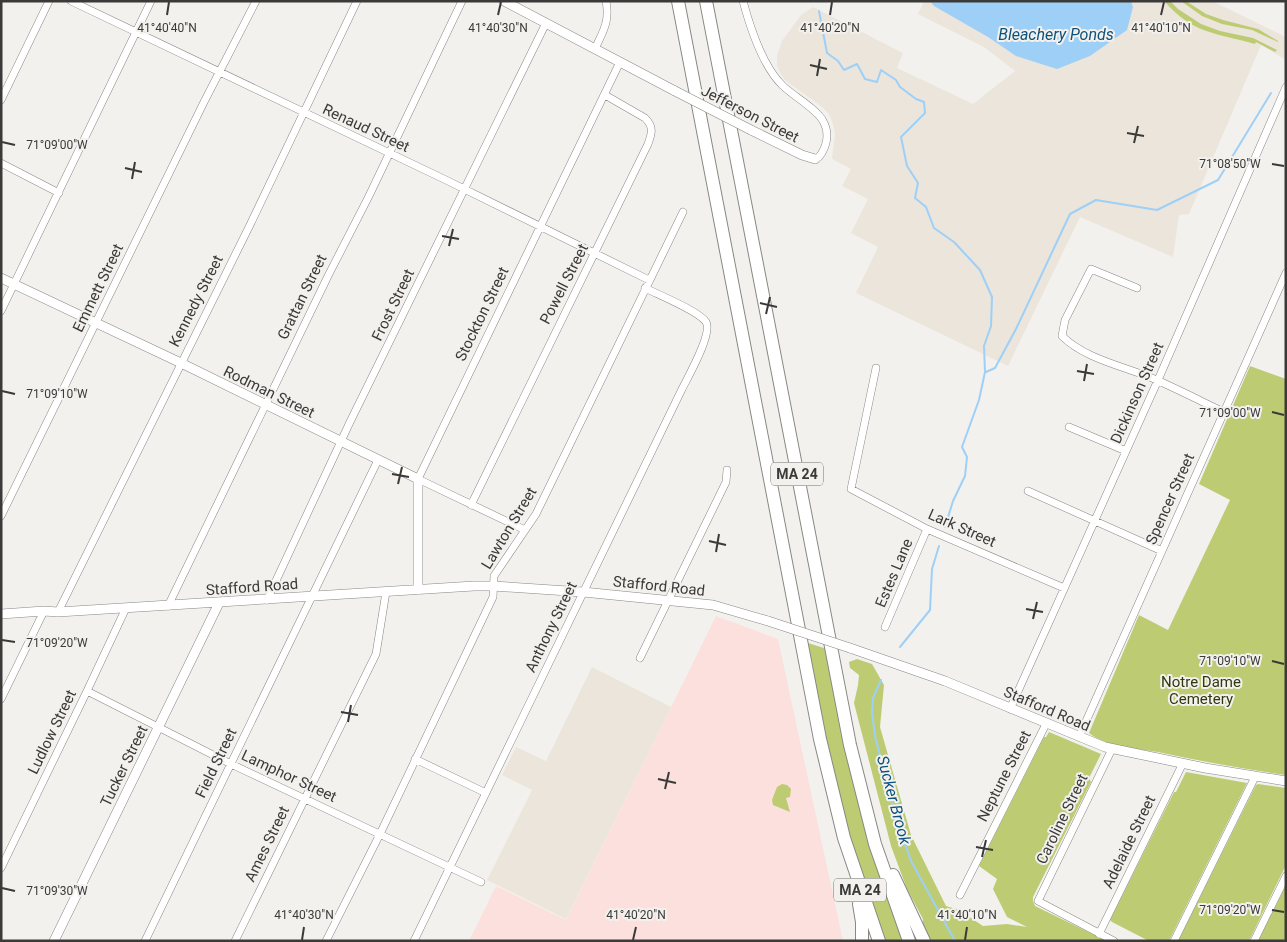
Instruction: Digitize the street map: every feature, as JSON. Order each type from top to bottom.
[{"type":"highway","name":"MA 24","points":[[678,1],[814,714],[844,838],[859,887],[879,941]]},
{"type":"highway","name":"MA 24","points":[[706,1],[845,720],[875,844],[909,941]]},
{"type":"highway","points":[[845,720],[854,757],[886,857],[924,941]]},
{"type":"highway","points":[[844,838],[861,915],[862,941]]},
{"type":"street","points":[[1,100],[49,1]]},
{"type":"street","name":"Renaud Street","points":[[71,1],[649,280]]},
{"type":"street","points":[[1,311],[151,1]]},
{"type":"street","name":"Emmett Street","points":[[1,516],[256,1]]},
{"type":"street","name":"Kennedy Street","points":[[58,612],[250,227],[357,1]]},
{"type":"street","name":"Grattan Street","points":[[168,606],[462,1]]},
{"type":"street","name":"Jefferson Street","points":[[504,1],[751,130],[802,155],[815,159],[819,158],[826,146],[827,136],[823,121],[812,108],[781,84],[759,49],[743,1]]},
{"type":"street","points":[[595,49],[607,24],[608,12],[606,1]]},
{"type":"street","name":"Frost Street","points":[[266,600],[341,442],[546,23]]},
{"type":"street","name":"Stockton Street","points":[[418,590],[418,479],[620,62]]},
{"type":"street","name":"Dickinson Street","points":[[1010,708],[1158,380],[1286,87]]},
{"type":"street","name":"Powell Street","points":[[471,505],[648,144],[652,128],[650,123],[645,118],[604,95]]},
{"type":"street","points":[[1,163],[58,193]]},
{"type":"street","name":"Lawton Street","points":[[326,941],[380,834],[493,597],[494,576],[536,514],[683,212]]},
{"type":"street","points":[[1137,288],[1091,269],[1065,320],[1063,336],[1076,347],[1108,362],[1158,380],[1224,412]]},
{"type":"street","name":"Spencer Street","points":[[1079,737],[1286,273]]},
{"type":"street","name":"Rodman Street","points":[[1,278],[525,530]]},
{"type":"street","name":"Anthony Street","points":[[414,941],[701,350],[708,332],[706,321],[697,314],[645,288]]},
{"type":"street","name":"Lark Street","points":[[876,368],[850,488],[927,529],[1064,588]]},
{"type":"street","points":[[1069,427],[1126,451]]},
{"type":"street","name":"Field Street","points":[[145,941],[378,460]]},
{"type":"street","points":[[640,658],[726,482],[727,470]]},
{"type":"street","points":[[1028,491],[1162,551]]},
{"type":"street","name":"Estes Lane","points":[[885,627],[927,529]]},
{"type":"street","name":"Stafford Road","points":[[1,614],[168,606],[493,586],[583,592],[713,605],[768,621],[945,681],[1046,724],[1112,749],[1183,764],[1286,781]]},
{"type":"street","name":"Ames Street","points":[[235,941],[376,654],[386,592]]},
{"type":"street","name":"Tucker Street","points":[[54,941],[219,603]]},
{"type":"street","name":"Ludlow Street","points":[[1,868],[126,608]]},
{"type":"street","points":[[1,698],[44,611]]},
{"type":"street","name":"Lamphor Street","points":[[87,691],[231,764],[481,882]]},
{"type":"street","name":"Neptune Street","points":[[960,895],[1046,724]]},
{"type":"street","name":"Caroline Street","points":[[1099,934],[1038,901],[1112,749]]},
{"type":"street","points":[[415,759],[486,793]]},
{"type":"street","name":"Adelaide Street","points":[[1099,934],[1183,764]]},
{"type":"street","points":[[1174,941],[1255,777]]},
{"type":"street","points":[[1254,941],[1286,876]]},
{"type":"street","points":[[1099,934],[1114,941]]},
{"type":"shaded area","points":[[924,1],[1212,1],[1286,37],[1286,60],[1261,45],[1189,214],[1179,215],[1173,257],[1080,217],[1008,366],[856,293],[878,247],[851,233],[868,199],[842,186],[851,169],[832,158],[835,134],[829,114],[785,80],[777,65],[777,56],[782,41],[801,15],[813,7],[903,53],[897,68],[973,104],[1015,71],[984,47],[918,14]]},
{"type":"shaded area","points":[[716,616],[778,639],[843,941],[469,941],[496,886],[566,920]]},
{"type":"shaded area","points":[[592,667],[671,707],[566,919],[487,880],[532,790],[502,775],[516,747],[546,761]]},
{"type":"green space","points":[[1164,1],[1170,1],[1178,9],[1201,24],[1220,31],[1253,38],[1277,50],[1275,52],[1256,42],[1255,44],[1206,31],[1185,20]]},
{"type":"green space","points":[[1181,1],[1186,1],[1206,14],[1258,29],[1278,42],[1252,30],[1222,24],[1202,16]]},
{"type":"green space","name":"Notre Dame Cemetery","points":[[1250,366],[1286,379],[1286,775],[1122,746],[1103,741],[1089,733],[1139,615],[1168,630],[1230,500],[1199,484]]},
{"type":"green space","points":[[805,642],[827,649],[905,941],[884,941],[843,816]]},
{"type":"green space","points":[[857,659],[872,664],[884,685],[880,727],[911,835],[946,906],[959,910],[983,926],[1007,924],[1027,927],[1007,917],[993,889],[997,879],[979,866],[1044,737],[1049,732],[1101,754],[1089,778],[1091,782],[1033,897],[1033,901],[1035,906],[1107,941],[928,941],[923,929],[923,919],[907,889],[891,846],[854,703],[859,675],[850,668],[849,662]]},
{"type":"green space","points":[[1186,772],[1247,783],[1169,941],[1149,941],[1110,920],[1174,792],[1176,792]]},
{"type":"green space","points":[[782,784],[787,785],[791,789],[790,797],[786,798],[790,812],[773,805],[772,800],[777,787]]},
{"type":"green space","points":[[1256,785],[1286,788],[1286,865],[1249,941],[1178,941]]},
{"type":"green space","points":[[1286,885],[1286,941],[1258,941]]},
{"type":"water","name":"Bleachery Ponds","points":[[930,1],[1131,1],[1133,7],[1127,30],[1090,56],[1057,69],[1016,56],[988,37],[934,6]]},
{"type":"waterway","name":"Sucker Brook","points":[[819,11],[827,53],[838,61],[844,70],[857,64],[865,79],[877,82],[881,70],[896,80],[900,87],[916,99],[924,102],[925,113],[901,137],[907,166],[918,183],[915,198],[926,207],[934,228],[954,242],[980,270],[992,297],[991,326],[984,346],[985,372],[979,400],[962,447],[967,457],[965,476],[953,501],[945,527]]},
{"type":"waterway","points":[[986,372],[995,368],[1016,329],[1070,214],[1096,200],[1157,210],[1218,180],[1271,93]]},
{"type":"waterway","name":"Sucker Brook","points":[[900,647],[930,610],[932,569],[939,546]]},
{"type":"waterway","name":"Sucker Brook","points":[[881,680],[873,698],[872,712],[875,736],[896,819],[911,861],[955,941]]}]
